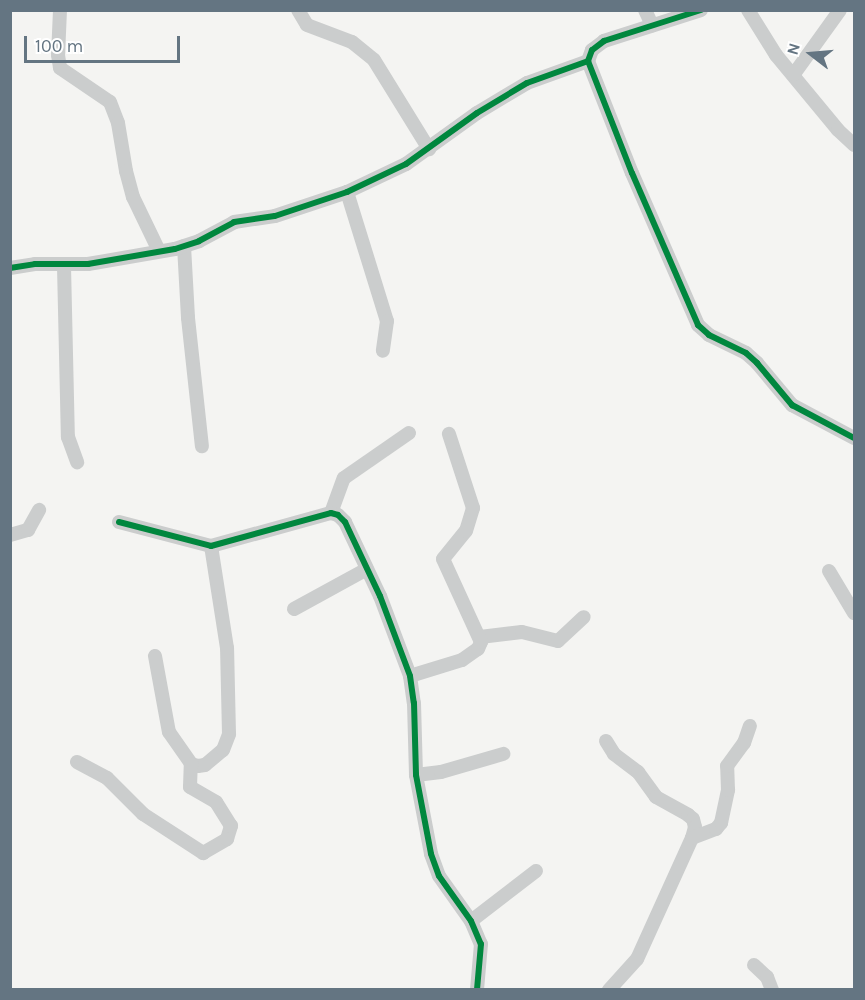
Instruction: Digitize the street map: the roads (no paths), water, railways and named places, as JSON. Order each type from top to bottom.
[{"type":"street","points":[[60,10],[58,55],[60,68],[110,102],[118,123],[126,171],[133,196],[159,251]]},
{"type":"street","points":[[298,10],[307,25],[352,42],[374,60],[429,149]]},
{"type":"street","points":[[645,10],[652,25]]},
{"type":"street","points":[[701,10],[671,22],[652,25],[604,40],[592,50],[588,61],[649,215],[698,325],[709,335],[746,353],[792,405],[855,438]]},
{"type":"street","points":[[748,10],[776,55],[838,130],[855,145]]},
{"type":"street","points":[[794,74],[840,10]]},
{"type":"street","points":[[10,268],[36,264],[64,266],[88,264],[184,246],[211,236],[234,222],[275,216],[347,192],[406,164],[477,113],[527,83],[588,61]]},
{"type":"street","points":[[347,192],[387,321],[383,351]]},
{"type":"street","points":[[184,246],[188,318],[202,446]]},
{"type":"street","points":[[64,266],[68,437],[77,462]]},
{"type":"street","points":[[331,513],[344,478],[409,433]]},
{"type":"street","points":[[410,676],[478,650],[480,637],[442,559],[466,531],[473,508],[448,434]]},
{"type":"street","points":[[10,535],[28,530],[39,510]]},
{"type":"street","points":[[119,522],[211,546],[331,513],[338,515],[345,522],[367,569],[410,676],[414,703],[416,775],[434,867],[471,921],[481,944],[477,990]]},
{"type":"street","points":[[191,764],[206,765],[223,750],[230,734],[227,648],[211,546]]},
{"type":"street","points":[[294,609],[367,569]]},
{"type":"street","points":[[829,571],[855,613]]},
{"type":"street","points":[[480,637],[522,632],[558,641],[584,617]]},
{"type":"street","points":[[76,762],[107,777],[144,814],[203,853],[226,839],[231,826],[216,801],[190,786],[191,764],[166,725],[155,656]]},
{"type":"street","points":[[692,838],[716,829],[721,823],[728,790],[727,766],[744,744],[750,726]]},
{"type":"street","points":[[606,741],[614,753],[638,772],[656,797],[693,819],[692,838],[637,959],[609,990]]},
{"type":"street","points":[[416,775],[441,772],[503,754]]},
{"type":"street","points":[[471,921],[536,871]]},
{"type":"street","points":[[754,965],[767,977],[772,990]]}]
